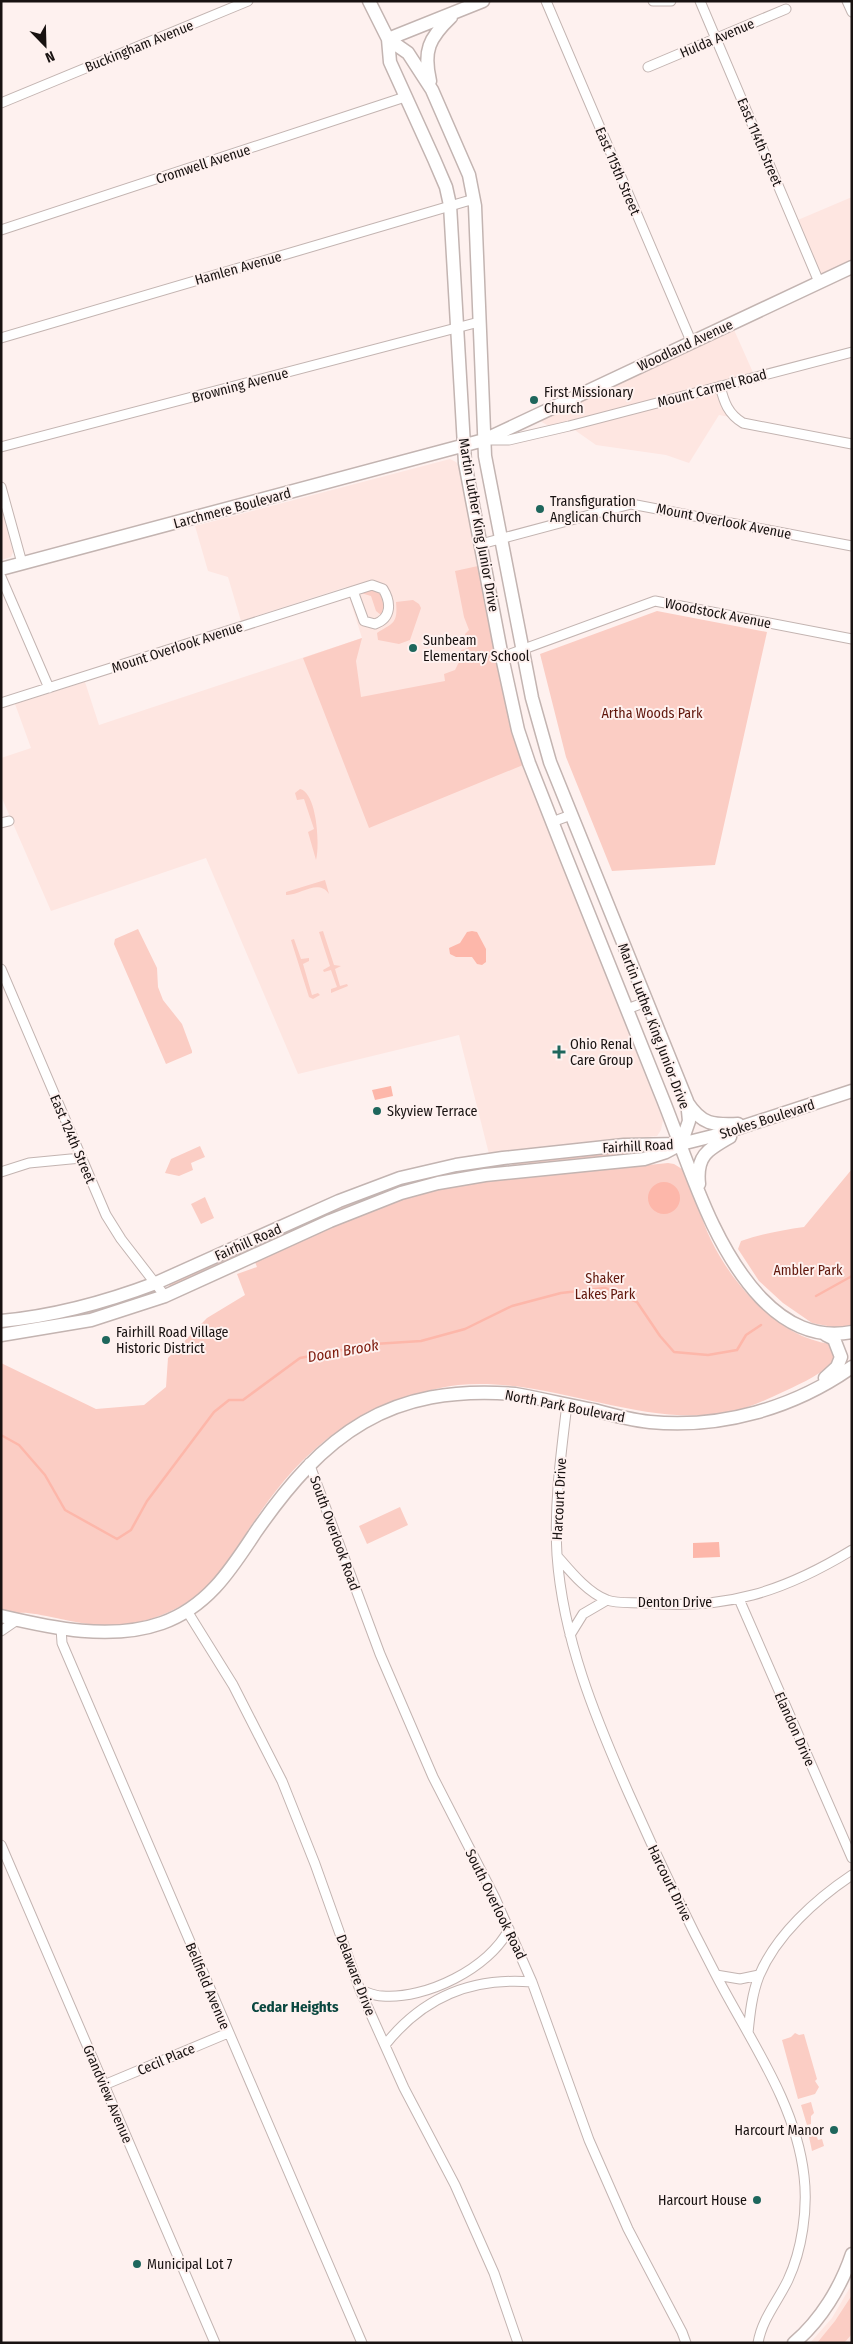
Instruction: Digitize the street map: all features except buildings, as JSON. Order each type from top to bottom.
[{"type":"main road","points":[[369,1],[388,39],[454,14],[482,1]]},
{"type":"main road","points":[[432,90],[428,70],[428,50],[438,30],[454,14]]},
{"type":"main road","name":"Martin Luther King Junior Drive","points":[[388,39],[408,53],[432,90],[469,175],[474,199],[485,456],[522,650],[541,734],[686,1101],[689,1121],[681,1144]]},
{"type":"main road","name":"Martin Luther King Junior Drive","points":[[388,39],[390,62],[404,97],[446,187],[450,205],[464,447],[502,657],[521,739],[552,822],[681,1144]]},
{"type":"main road","name":"Woodland Avenue","points":[[464,447],[484,440],[691,341],[852,267]]},
{"type":"main road","name":"Larchmere Boulevard","points":[[1,569],[464,447]]},
{"type":"main road","name":"Stokes Boulevard","points":[[681,1144],[852,1091]]},
{"type":"main road","points":[[686,1101],[704,1121],[718,1125],[753,1123]]},
{"type":"main road","points":[[701,1194],[698,1173],[699,1163],[704,1154],[753,1123]]},
{"type":"main road","points":[[681,1144],[724,1248],[759,1296],[788,1320],[834,1339],[838,1346],[840,1362],[819,1384],[807,1392]]},
{"type":"main road","name":"Fairhill Road","points":[[1,1321],[63,1312],[105,1301],[156,1283],[363,1191],[400,1178],[475,1162],[506,1158],[624,1146],[681,1144]]},
{"type":"main road","name":"Fairhill Road","points":[[1,1335],[67,1325],[112,1314],[165,1296],[368,1204],[438,1183],[509,1173],[644,1159],[666,1152],[681,1144]]},
{"type":"main road","points":[[506,1158],[509,1173]]},
{"type":"main road","points":[[475,1162],[477,1177]]},
{"type":"main road","points":[[363,1191],[368,1204]]},
{"type":"main road","points":[[63,1312],[67,1325]]},
{"type":"main road","points":[[826,1335],[852,1332]]},
{"type":"main road","name":"North Park Boulevard","points":[[1,1616],[61,1628],[104,1631],[131,1630],[161,1623],[187,1611],[206,1597],[229,1573],[279,1499],[309,1463],[330,1444],[362,1423],[395,1408],[424,1399],[476,1392],[515,1394],[649,1422],[684,1424],[721,1421],[758,1412],[824,1384],[852,1367]]},
{"type":"main road","points":[[794,2343],[819,2316],[838,2286],[852,2254]]},
{"type":"street","name":"Buckingham Avenue","points":[[1,103],[248,1]]},
{"type":"street","name":"East 115th Street","points":[[546,1],[691,341]]},
{"type":"street","points":[[652,1],[671,1]]},
{"type":"street","name":"East 114th Street","points":[[700,1],[819,282]]},
{"type":"street","points":[[847,1],[852,12]]},
{"type":"street","name":"Hulda Avenue","points":[[648,67],[786,9]]},
{"type":"street","name":"Cromwell Avenue","points":[[1,230],[404,97]]},
{"type":"street","name":"Hamlen Avenue","points":[[1,338],[474,199]]},
{"type":"street","name":"Browning Avenue","points":[[1,447],[479,322]]},
{"type":"street","name":"Mount Carmel Road","points":[[484,440],[502,441],[526,436],[852,352]]},
{"type":"street","points":[[720,386],[726,408],[743,422],[852,444]]},
{"type":"street","points":[[1,487],[22,563]]},
{"type":"street","name":"Mount Overlook Avenue","points":[[481,544],[631,504],[852,546]]},
{"type":"street","points":[[1,577],[50,688]]},
{"type":"street","name":"Mount Overlook Avenue","points":[[1,703],[50,688],[353,591],[372,585],[383,589],[389,604],[385,618],[375,624],[364,621],[353,591]]},
{"type":"street","name":"Woodstock Avenue","points":[[502,657],[655,601],[852,639]]},
{"type":"street","points":[[552,822],[571,814]]},
{"type":"street","name":"East 124th Street","points":[[1,969],[81,1158],[113,1226],[165,1296]]},
{"type":"street","points":[[627,1010],[646,1002]]},
{"type":"street","points":[[1,1172],[28,1163],[81,1158]]},
{"type":"street","name":"Harcourt Drive","points":[[567,1404],[556,1526],[558,1557],[570,1635],[598,1725],[652,1848],[716,1975],[748,2032],[786,2110],[799,2152],[804,2181],[803,2219],[796,2257],[789,2278],[760,2329],[758,2343]]},
{"type":"street","name":"South Overlook Road","points":[[309,1463],[384,1663],[437,1784],[509,1929],[532,1982],[589,2140],[636,2246],[686,2343]]},
{"type":"street","name":"Denton Drive","points":[[607,1600],[695,1605],[739,1599],[791,1583],[822,1568],[852,1550]]},
{"type":"street","points":[[558,1557],[581,1582],[607,1600],[583,1614],[570,1635]]},
{"type":"street","name":"Elandon Drive","points":[[739,1599],[852,1858]]},
{"type":"street","name":"Delaware Drive","points":[[187,1611],[233,1685],[282,1781],[312,1856],[360,1990],[404,2088],[455,2185],[494,2274],[518,2343]]},
{"type":"street","points":[[1,1631],[17,1620]]},
{"type":"street","name":"Bellfield Avenue","points":[[61,1628],[62,1643],[362,2343]]},
{"type":"street","name":"Grandview Avenue","points":[[1,1845],[215,2343]]},
{"type":"street","points":[[748,2032],[753,1997],[759,1975],[774,1951],[796,1923],[817,1902],[852,1875]]},
{"type":"street","points":[[360,1990],[383,1996],[418,1992],[437,1986],[454,1979],[473,1967],[496,1948],[509,1929]]},
{"type":"street","points":[[716,1975],[740,1979],[759,1975]]},
{"type":"street","points":[[384,2045],[405,2021],[449,1993],[490,1982],[532,1982]]},
{"type":"street","name":"Cecil Place","points":[[104,2085],[228,2033]]},
{"type":"shaded area","points":[[852,197],[852,267],[819,282],[793,222]]},
{"type":"shaded area","points":[[731,323],[755,377],[720,386],[735,418],[719,415],[689,463],[666,455],[596,445],[569,426],[547,425],[540,421],[548,409]]},
{"type":"shaded area","points":[[450,459],[456,462],[460,468],[496,658],[513,733],[542,814],[663,1120],[661,1130],[657,1136],[489,1154],[459,1035],[298,1074],[206,858],[51,911],[1,796],[1,758],[31,748],[15,704],[85,682],[99,725],[362,638],[346,587],[241,621],[228,577],[208,571],[195,526]]},
{"type":"shaded area","points":[[1,507],[13,552],[11,557],[1,560]]},
{"type":"shaded area","points":[[467,932],[477,932],[486,949],[486,962],[482,965],[477,964],[472,957],[456,957],[450,954],[449,948],[460,943]]},
{"type":"shaded area","points":[[391,1086],[393,1096],[375,1100],[372,1090]]},
{"type":"shaded area","points":[[664,1182],[675,1187],[680,1198],[675,1209],[664,1214],[653,1209],[648,1198],[653,1187]]},
{"type":"shaded area","points":[[719,1542],[720,1557],[693,1558],[693,1543]]},
{"type":"shaded area","points":[[852,2284],[852,2343],[810,2343],[832,2318]]},
{"type":"green space","points":[[478,566],[504,697],[523,765],[369,828],[303,658],[362,638],[356,661],[361,697],[445,681],[444,674],[455,670],[462,656],[461,650],[468,648],[465,634],[469,630],[464,617],[455,571]]},
{"type":"green space","points":[[373,589],[380,593],[382,599],[383,609],[381,615],[376,611],[371,596],[361,593]]},
{"type":"green space","points":[[413,600],[421,608],[410,640],[399,644],[378,640],[377,633],[391,625],[395,619],[396,602]]},
{"type":"green space","name":"Artha Woods Park","points":[[657,611],[767,632],[715,865],[612,871],[566,757],[540,654]]},
{"type":"green space","points":[[300,789],[306,793],[314,809],[318,843],[316,860],[308,832],[314,829],[304,799],[297,800],[295,793]]},
{"type":"green space","points":[[325,880],[329,894],[325,889],[314,888],[286,895],[286,892]]},
{"type":"green space","points":[[138,929],[157,968],[158,987],[163,1000],[182,1024],[192,1051],[192,1053],[166,1064],[114,944],[115,939]]},
{"type":"green space","points":[[323,931],[334,965],[341,966],[335,969],[340,986],[347,984],[348,986],[331,993],[331,989],[337,987],[331,970],[324,972],[323,970],[330,966],[319,932]]},
{"type":"green space","points":[[294,939],[301,959],[309,958],[309,961],[303,964],[312,995],[318,993],[320,995],[313,999],[309,997],[291,940]]},
{"type":"green space","points":[[200,1146],[205,1157],[191,1163],[193,1170],[179,1176],[165,1173],[171,1159]]},
{"type":"green space","points":[[637,1151],[637,1153],[512,1165],[516,1162]]},
{"type":"green space","name":"Shaker Lakes Park","points":[[668,1163],[682,1169],[711,1240],[720,1257],[745,1291],[775,1320],[811,1339],[830,1344],[837,1359],[825,1369],[799,1384],[752,1406],[731,1412],[697,1415],[662,1414],[628,1409],[561,1394],[492,1384],[451,1386],[402,1399],[356,1419],[318,1446],[301,1462],[270,1499],[218,1575],[209,1585],[178,1608],[141,1622],[115,1625],[82,1623],[25,1613],[14,1614],[1,1620],[1,1363],[96,1409],[144,1405],[166,1387],[168,1358],[207,1318],[245,1295],[237,1274],[257,1267],[255,1262],[364,1213],[434,1191],[500,1179]]},
{"type":"green space","name":"Ambler Park","points":[[852,1169],[852,1325],[838,1328],[812,1323],[783,1303],[759,1281],[738,1249],[741,1241],[804,1227]]},
{"type":"green space","points":[[205,1197],[214,1218],[201,1224],[191,1204]]},
{"type":"green space","points":[[358,1197],[360,1201],[170,1287],[168,1283]]},
{"type":"green space","points":[[150,1292],[148,1296],[72,1318],[70,1316]]},
{"type":"green space","points":[[400,1507],[408,1525],[367,1544],[359,1526]]},
{"type":"green space","points":[[795,2033],[799,2035],[804,2034],[817,2079],[815,2081],[819,2087],[815,2094],[798,2099],[782,2040],[791,2037]]},
{"type":"green space","points":[[811,2102],[814,2113],[811,2116],[811,2124],[807,2125],[801,2105]]},
{"type":"green space","points":[[814,2130],[818,2140],[822,2139],[824,2146],[812,2151],[808,2132]]},
{"type":"green space","points":[[852,2295],[852,2334],[844,2343],[817,2343],[835,2321]]},
{"type":"waterway","points":[[816,1296],[852,1276]]},
{"type":"waterway","name":"Doan Brook","points":[[1,1435],[19,1445],[45,1475],[65,1510],[117,1539],[131,1530],[147,1501],[214,1412],[229,1400],[243,1400],[300,1358],[374,1344],[421,1341],[465,1329],[512,1306],[561,1293],[605,1288],[637,1302],[660,1336],[674,1352],[708,1355],[737,1350],[746,1335],[761,1325]]},
{"type":"place","name":"First Missionary Church","points":[[534,400]]},
{"type":"place","name":"Transfiguration Anglican Church","points":[[540,509]]},
{"type":"place","name":"Sunbeam Elementary School","points":[[413,648]]},
{"type":"place","name":"Ohio Renal Care Group","points":[[559,1052]]},
{"type":"place","name":"Skyview Terrace","points":[[377,1111]]},
{"type":"place","name":"Fairhill Road Village Historic District","points":[[106,1340]]},
{"type":"place","name":"Harcourt Manor","points":[[834,2130]]},
{"type":"place","name":"Harcourt House","points":[[757,2200]]},
{"type":"place","name":"Municipal Lot 7","points":[[137,2264]]},
{"type":"district","name":"Cedar Heights","points":[[295,2007]]}]
